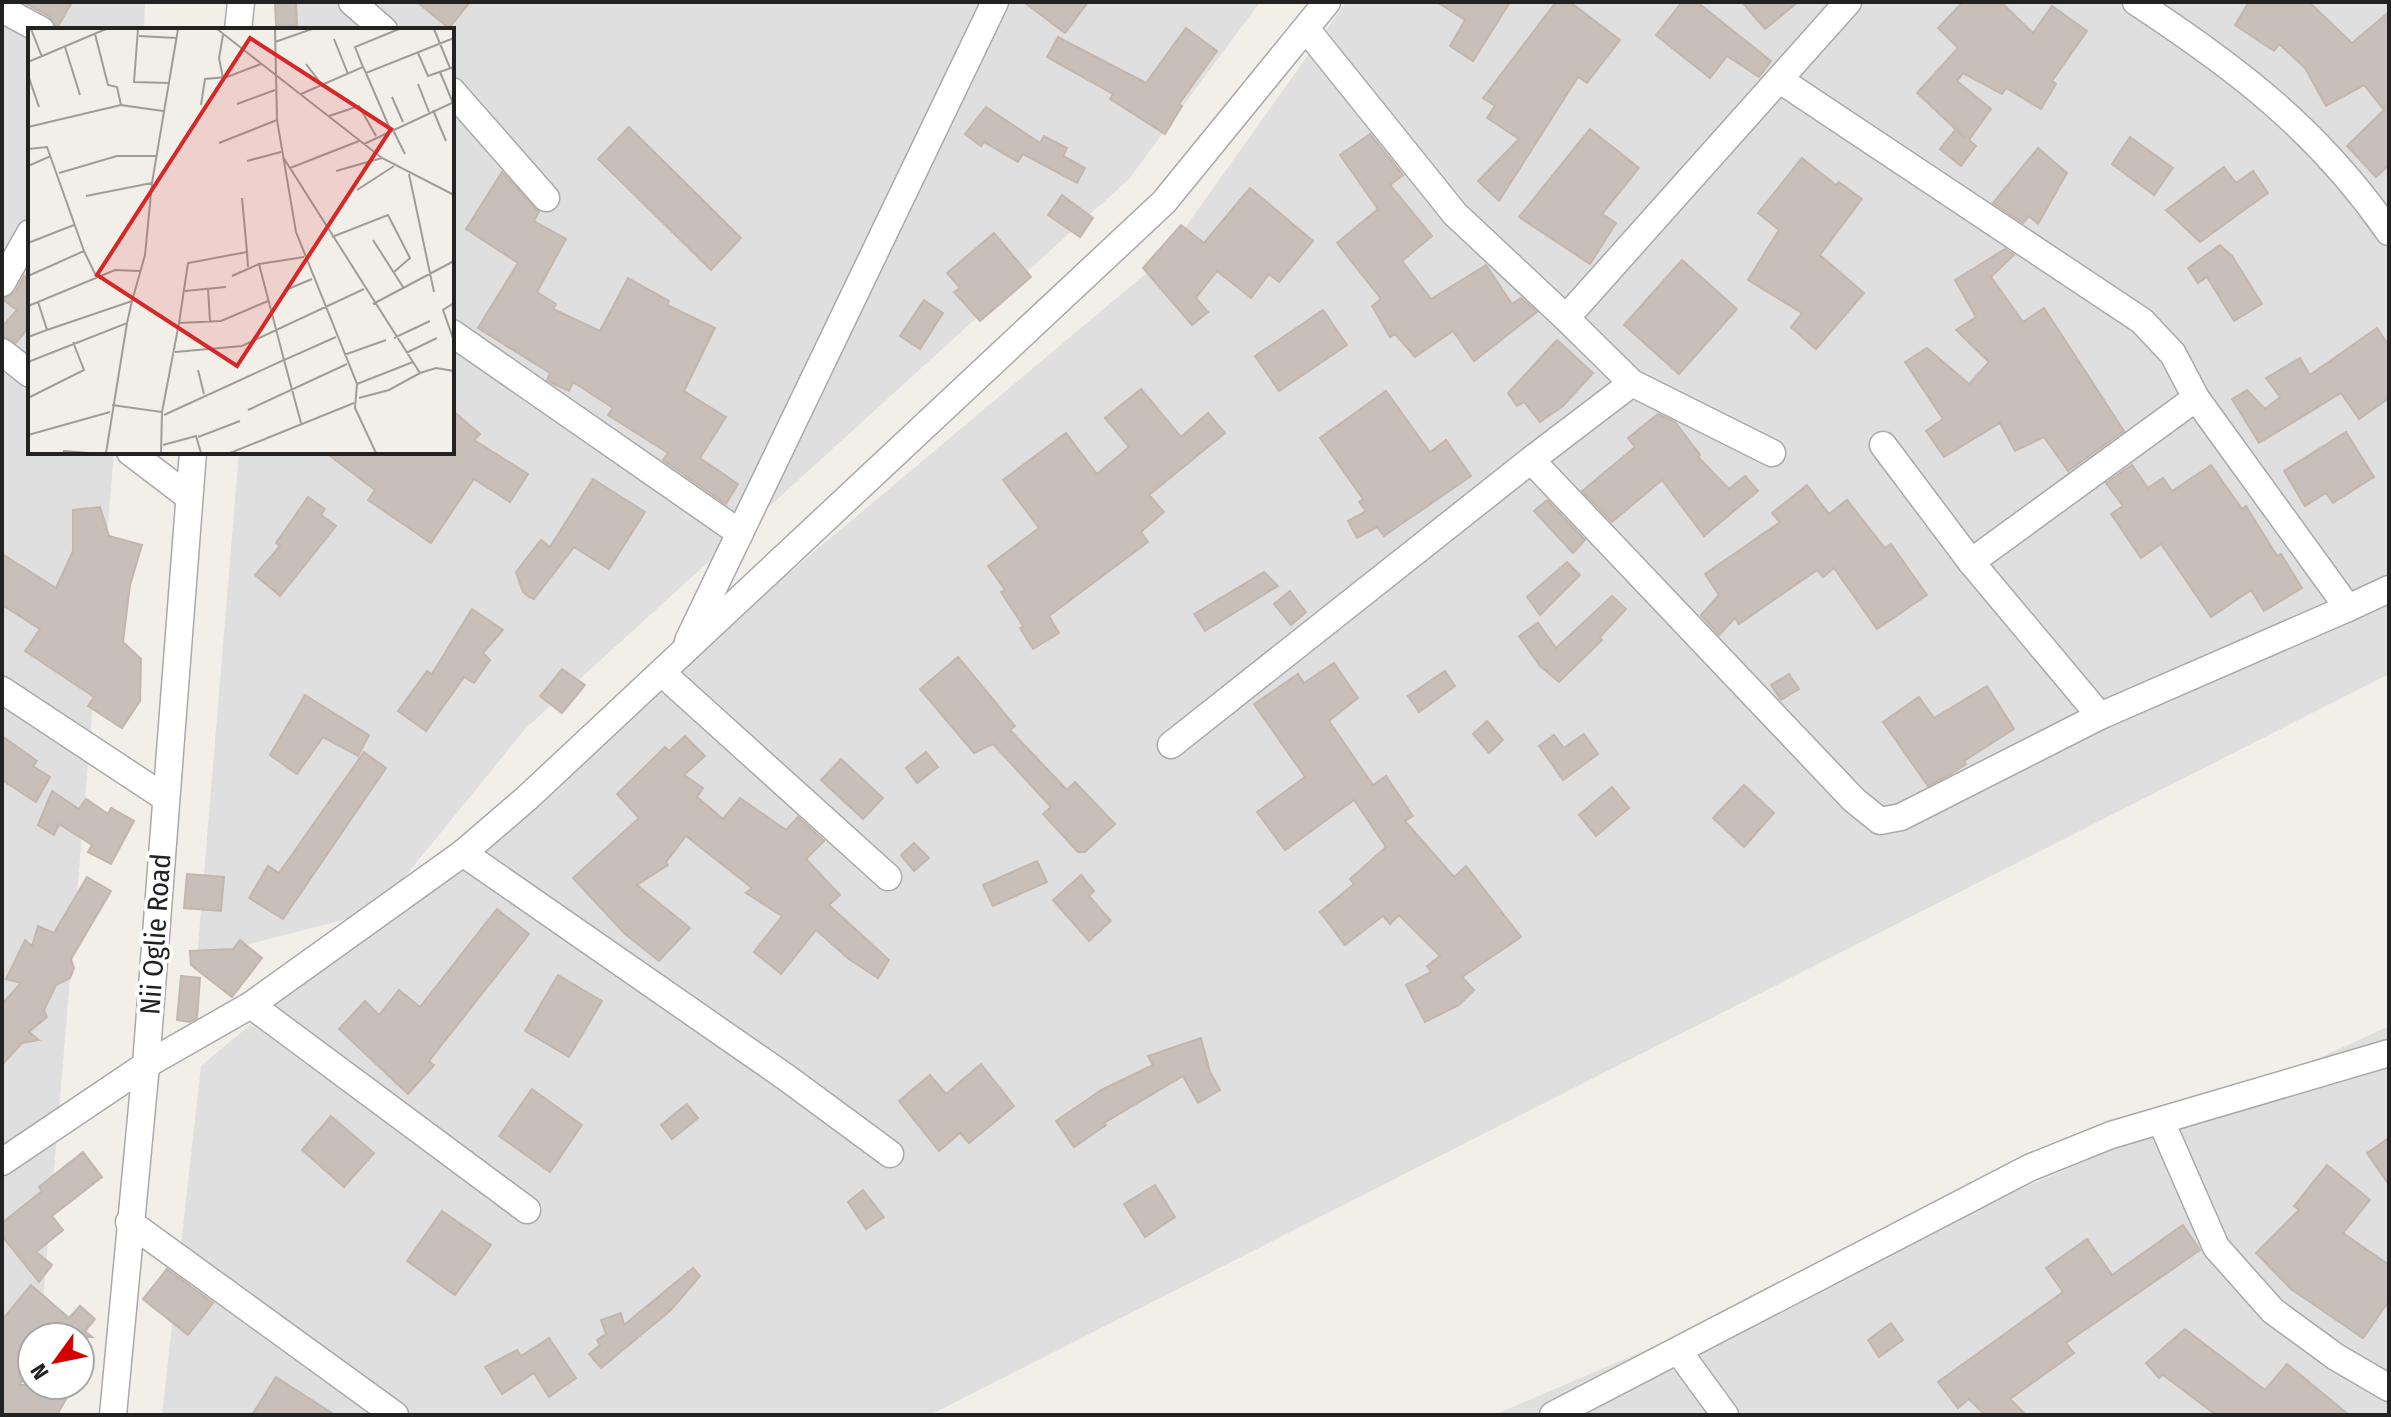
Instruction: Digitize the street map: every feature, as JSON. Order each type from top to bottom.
[{"type":"street","points":[[238,28],[241,2]]},
{"type":"street","points":[[352,2],[382,28]]},
{"type":"street","points":[[682,655],[995,2]]},
{"type":"street","points":[[2,1162],[146,1065],[251,1005],[463,853],[682,655],[1164,202],[1327,2]]},
{"type":"street","points":[[1566,318],[1848,2]]},
{"type":"street","points":[[2136,2],[2219,57],[2302,125],[2389,232]]},
{"type":"street","points":[[2,10],[37,28]]},
{"type":"street","points":[[1307,30],[1455,214],[1632,383],[1772,453]]},
{"type":"street","points":[[1780,80],[2142,321],[2173,354],[2196,398],[2348,608]]},
{"type":"street","points":[[454,93],[546,198]]},
{"type":"street","points":[[2,283],[28,237]]},
{"type":"street","points":[[454,334],[740,533]]},
{"type":"street","points":[[2,352],[28,372]]},
{"type":"street","points":[[1171,745],[1632,383]]},
{"type":"street","points":[[1971,562],[2196,398]]},
{"type":"street","points":[[1883,445],[1971,562],[2100,716]]},
{"type":"street","points":[[133,454],[189,497]]},
{"type":"street","name":"Nii Oglie Road","points":[[113,1415],[146,1065],[164,797],[193,454]]},
{"type":"street","points":[[1531,460],[1854,800],[1880,821],[1901,817],[2100,716],[2389,589]]},
{"type":"street","points":[[662,673],[888,877]]},
{"type":"street","points":[[2,690],[164,797]]},
{"type":"street","points":[[463,853],[787,1078],[890,1154]]},
{"type":"street","points":[[251,1005],[527,1210]]},
{"type":"street","points":[[1553,1415],[2029,1168],[2111,1135],[2389,1053]]},
{"type":"street","points":[[2161,1121],[2216,1247],[2273,1311],[2336,1357],[2389,1388]]},
{"type":"street","points":[[129,1222],[395,1415]]},
{"type":"street","points":[[1679,1352],[1725,1415]]},
{"type":"shaded area","points":[[2,2],[145,2],[144,28],[28,28],[28,454],[114,454],[41,1321],[16,1321],[16,1401],[2,1415]]},
{"type":"shaded area","points":[[293,2],[1260,2],[1129,179],[526,728],[377,911],[197,958],[239,454],[454,454],[454,28],[289,28]]},
{"type":"shaded area","points":[[1346,2],[2389,2],[2389,674],[930,1415],[162,1415],[201,1066],[1162,260]]},
{"type":"shaded area","points":[[2389,1026],[2389,1415],[1494,1415],[2221,1103]]},
{"type":"building","points":[[23,2],[72,2],[57,28],[49,16]]},
{"type":"building","points":[[275,2],[296,2],[297,25],[276,26]]},
{"type":"building","points":[[417,2],[470,2],[449,28]]},
{"type":"building","points":[[1024,2],[1088,2],[1065,33]]},
{"type":"building","points":[[1437,2],[1510,2],[1473,61],[1450,46],[1465,20]]},
{"type":"building","points":[[1556,2],[1570,2],[1620,40],[1587,83],[1578,77],[1499,201],[1478,181],[1519,139],[1487,118],[1495,106],[1483,98]]},
{"type":"building","points":[[1682,2],[1697,2],[1771,61],[1759,77],[1727,56],[1710,78],[1656,35]]},
{"type":"building","points":[[1742,2],[1798,2],[1765,29]]},
{"type":"building","points":[[1963,2],[2001,2],[2033,33],[2052,6],[2087,31],[2052,81],[2056,84],[2041,109],[2006,88],[2002,94],[1963,73],[1957,81],[1991,109],[1969,140],[1976,146],[1961,166],[1940,149],[1956,129],[1917,93],[1958,48],[1938,28]]},
{"type":"building","points":[[2249,2],[2309,2],[2352,43],[2389,12],[2389,165],[2376,177],[2347,146],[2384,110],[2364,85],[2326,106],[2305,68],[2279,44],[2274,51],[2235,25]]},
{"type":"building","points":[[1186,28],[1217,51],[1179,104],[1182,106],[1165,134],[1110,99],[1113,94],[1047,57],[1058,37],[1146,83]]},
{"type":"building","points":[[986,107],[1040,143],[1044,136],[1067,148],[1063,156],[1085,168],[1077,183],[1023,154],[1018,162],[984,142],[981,146],[965,134]]},
{"type":"building","points":[[629,127],[741,238],[711,270],[598,159]]},
{"type":"building","points":[[1590,129],[1639,168],[1602,214],[1616,223],[1590,264],[1519,217]]},
{"type":"building","points":[[1370,134],[1403,175],[1390,185],[1432,236],[1402,261],[1431,299],[1486,265],[1512,304],[1521,298],[1537,312],[1474,361],[1453,331],[1415,357],[1395,334],[1390,337],[1372,306],[1381,299],[1337,243],[1378,209],[1340,155]]},
{"type":"building","points":[[2130,137],[2173,168],[2154,195],[2112,164]]},
{"type":"building","points":[[2038,148],[2067,173],[2038,224],[2029,216],[2023,223],[1993,203]]},
{"type":"building","points":[[1802,158],[1836,185],[1839,182],[1862,199],[1820,255],[1864,293],[1816,349],[1791,327],[1802,313],[1748,280],[1779,230],[1758,213]]},
{"type":"building","points":[[2224,167],[2236,183],[2253,171],[2268,193],[2200,242],[2166,210]]},
{"type":"building","points":[[502,172],[539,212],[534,221],[566,239],[537,292],[556,304],[553,309],[600,331],[628,278],[669,301],[667,305],[715,328],[684,391],[726,417],[700,458],[738,484],[726,504],[663,460],[668,453],[608,415],[613,408],[573,382],[569,391],[547,380],[550,373],[478,328],[518,263],[466,229]]},
{"type":"building","points":[[1250,188],[1313,241],[1279,282],[1269,274],[1251,298],[1217,271],[1196,298],[1208,312],[1192,325],[1143,268],[1181,225],[1204,243]]},
{"type":"building","points":[[1062,195],[1093,218],[1080,237],[1048,215]]},
{"type":"building","points":[[994,233],[1031,277],[980,321],[954,292],[960,288],[947,273]]},
{"type":"building","points":[[2220,245],[2232,256],[2262,304],[2234,321],[2207,277],[2198,283],[2188,268]]},
{"type":"building","points":[[2005,249],[2014,255],[1991,277],[2023,322],[2044,308],[2124,431],[2068,471],[2044,437],[2015,451],[2000,423],[1944,457],[1926,431],[1943,419],[1905,362],[1927,348],[1969,384],[1989,362],[1956,330],[1976,317],[1955,280]]},
{"type":"building","points":[[1682,260],[1737,309],[1679,374],[1624,325]]},
{"type":"building","points":[[24,276],[28,278],[28,328],[16,343],[2,336],[2,327],[17,310],[2,299],[16,291]]},
{"type":"building","points":[[924,300],[943,313],[920,349],[900,336]]},
{"type":"building","points":[[1323,310],[1347,345],[1279,391],[1255,356]]},
{"type":"building","points":[[2377,328],[2389,346],[2389,398],[2359,419],[2341,393],[2259,443],[2232,399],[2247,390],[2265,409],[2280,397],[2266,378],[2300,358],[2310,375]]},
{"type":"building","points":[[1557,340],[1593,373],[1563,406],[1540,422],[1524,402],[1517,406],[1508,393]]},
{"type":"building","points":[[1141,389],[1181,437],[1208,413],[1225,433],[1149,495],[1164,512],[1141,532],[1148,542],[1049,616],[1059,633],[1033,649],[1020,628],[1023,626],[1001,592],[1005,590],[988,566],[1039,528],[1003,480],[1066,433],[1097,474],[1129,447],[1105,418]]},
{"type":"building","points":[[1386,391],[1430,452],[1446,440],[1471,476],[1384,536],[1377,527],[1357,538],[1348,521],[1366,511],[1359,502],[1363,499],[1320,438]]},
{"type":"building","points":[[454,412],[480,434],[474,440],[528,474],[510,502],[474,479],[431,543],[368,500],[375,490],[328,454],[454,454]]},
{"type":"building","points":[[1658,414],[1675,422],[1700,455],[1698,457],[1729,489],[1745,476],[1758,491],[1704,536],[1662,480],[1612,522],[1582,491],[1635,447],[1628,438]]},
{"type":"building","points":[[2346,432],[2374,477],[2333,503],[2326,493],[2305,506],[2284,471]]},
{"type":"building","points":[[2132,465],[2148,488],[2163,478],[2172,491],[2211,465],[2242,509],[2246,506],[2277,556],[2281,554],[2302,588],[2264,611],[2251,590],[2211,617],[2161,544],[2141,558],[2111,514],[2123,506],[2106,483]]},
{"type":"building","points":[[593,479],[645,512],[609,569],[574,547],[534,599],[529,597],[523,592],[516,572],[541,540],[550,547]]},
{"type":"building","points":[[1807,485],[1829,514],[1847,500],[1885,548],[1891,544],[1927,595],[1877,629],[1834,568],[1823,577],[1817,570],[1739,624],[1735,618],[1719,635],[1701,615],[1719,595],[1705,574],[1780,522],[1772,513]]},
{"type":"building","points":[[308,497],[325,509],[321,515],[336,526],[280,596],[255,575],[280,546],[276,543]]},
{"type":"building","points":[[1547,500],[1585,540],[1573,553],[1534,511]]},
{"type":"building","points":[[100,507],[109,536],[142,545],[130,585],[123,642],[141,659],[140,701],[122,728],[88,706],[94,697],[25,651],[40,629],[2,605],[2,554],[56,588],[73,551],[73,510]]},
{"type":"building","points":[[1567,562],[1580,575],[1540,615],[1527,597]]},
{"type":"building","points":[[1264,572],[1278,586],[1205,631],[1194,614]]},
{"type":"building","points":[[1290,591],[1306,612],[1291,625],[1274,604]]},
{"type":"building","points":[[1612,596],[1626,609],[1600,637],[1602,640],[1559,682],[1540,666],[1519,636],[1538,623],[1556,648]]},
{"type":"building","points":[[472,609],[503,630],[483,653],[490,660],[474,683],[464,677],[426,731],[398,711],[427,671],[432,674]]},
{"type":"building","points":[[958,657],[1015,726],[1010,730],[1067,790],[1075,782],[1115,824],[1085,852],[1078,852],[1043,814],[1051,807],[993,744],[974,753],[920,689]]},
{"type":"building","points":[[1334,663],[1358,698],[1329,721],[1373,785],[1386,776],[1413,816],[1405,821],[1454,877],[1466,866],[1521,937],[1462,977],[1474,990],[1459,1005],[1425,1022],[1406,985],[1431,972],[1427,966],[1440,956],[1399,915],[1390,924],[1383,916],[1345,945],[1320,912],[1354,884],[1350,879],[1386,847],[1354,800],[1285,850],[1257,812],[1305,777],[1254,704],[1298,674],[1304,683]]},
{"type":"building","points":[[562,669],[585,685],[562,713],[540,696]]},
{"type":"building","points":[[1445,671],[1455,686],[1419,712],[1408,696]]},
{"type":"building","points":[[1789,674],[1799,689],[1781,700],[1771,685]]},
{"type":"building","points":[[1987,686],[2014,729],[1964,761],[1966,764],[1951,774],[1928,786],[1883,722],[1919,697],[1934,718]]},
{"type":"building","points":[[305,695],[369,735],[358,756],[323,737],[297,774],[270,755]]},
{"type":"building","points":[[1487,721],[1503,740],[1489,753],[1473,734]]},
{"type":"building","points":[[1584,734],[1598,754],[1563,780],[1539,746],[1554,735],[1564,748]]},
{"type":"building","points":[[2,736],[37,761],[33,766],[50,777],[36,802],[2,780]]},
{"type":"building","points":[[685,736],[705,756],[684,775],[703,788],[697,797],[723,819],[740,798],[786,830],[798,817],[824,841],[806,859],[840,895],[829,905],[889,960],[878,978],[850,960],[816,930],[781,974],[754,952],[782,916],[746,893],[752,888],[686,836],[666,862],[668,865],[637,885],[690,928],[659,961],[625,934],[573,878],[639,818],[617,794],[665,747],[669,751]]},
{"type":"building","points":[[364,752],[386,768],[283,919],[249,898],[268,866],[279,873]]},
{"type":"building","points":[[926,752],[938,767],[917,783],[906,768]]},
{"type":"building","points":[[841,759],[883,798],[863,819],[821,780]]},
{"type":"building","points":[[1744,785],[1774,813],[1744,847],[1713,818]]},
{"type":"building","points":[[1612,787],[1629,808],[1596,836],[1579,815]]},
{"type":"building","points":[[52,791],[79,809],[86,799],[108,814],[111,808],[134,821],[111,864],[88,852],[92,845],[59,824],[54,835],[38,825]]},
{"type":"building","points":[[914,843],[929,858],[914,871],[901,855]]},
{"type":"building","points":[[1037,861],[1047,882],[993,906],[983,885]]},
{"type":"building","points":[[187,874],[224,877],[221,911],[184,908]]},
{"type":"building","points":[[1081,875],[1094,891],[1089,896],[1111,921],[1089,941],[1053,900]]},
{"type":"building","points":[[87,877],[111,891],[71,959],[74,968],[70,978],[56,985],[44,1010],[47,1017],[29,1032],[39,1040],[22,1043],[2,1065],[2,1004],[21,983],[6,979],[25,940],[32,946],[38,926],[54,933]]},
{"type":"building","points":[[497,909],[529,934],[429,1061],[434,1065],[408,1094],[339,1029],[365,1001],[379,1015],[399,990],[420,1007]]},
{"type":"building","points":[[240,940],[262,958],[232,997],[191,965],[190,951],[233,949]]},
{"type":"building","points":[[558,975],[602,1001],[569,1057],[525,1031]]},
{"type":"building","points":[[181,976],[200,978],[197,1018],[190,1022],[177,1020]]},
{"type":"building","points":[[1201,1038],[1210,1072],[1220,1090],[1198,1103],[1183,1076],[1104,1123],[1106,1125],[1074,1147],[1056,1121],[1101,1090],[1153,1065],[1148,1056]]},
{"type":"building","points":[[981,1064],[1014,1106],[969,1143],[960,1133],[939,1151],[899,1101],[930,1075],[946,1094]]},
{"type":"building","points":[[532,1089],[582,1125],[550,1172],[499,1136]]},
{"type":"building","points":[[687,1104],[698,1118],[672,1139],[661,1125]]},
{"type":"building","points":[[331,1116],[374,1153],[344,1187],[302,1150]]},
{"type":"building","points":[[2389,1138],[2389,1185],[2367,1153]]},
{"type":"building","points":[[83,1152],[102,1177],[52,1216],[63,1230],[36,1252],[52,1265],[39,1282],[2,1236],[2,1223],[42,1191],[39,1187]]},
{"type":"building","points":[[2327,1165],[2370,1200],[2343,1233],[2389,1265],[2389,1301],[2363,1338],[2291,1289],[2256,1253],[2299,1210],[2294,1206]]},
{"type":"building","points":[[1155,1185],[1175,1217],[1145,1237],[1124,1204]]},
{"type":"building","points":[[863,1190],[884,1217],[866,1229],[848,1202]]},
{"type":"building","points":[[442,1211],[491,1245],[455,1295],[407,1261]]},
{"type":"building","points":[[2183,1225],[2200,1250],[2066,1343],[2074,1353],[2010,1399],[2026,1415],[1985,1415],[1969,1399],[1958,1408],[1938,1382],[2063,1292],[2046,1268],[2087,1239],[2112,1275]]},
{"type":"building","points":[[693,1268],[700,1276],[671,1310],[601,1368],[589,1354],[600,1345],[597,1340],[606,1334],[601,1320],[621,1313],[624,1325]]},
{"type":"building","points":[[167,1269],[213,1303],[188,1335],[143,1299]]},
{"type":"building","points":[[31,1285],[69,1318],[80,1306],[95,1319],[16,1321],[16,1401],[65,1401],[57,1415],[2,1415],[2,1320]]},
{"type":"building","points":[[1891,1323],[1903,1340],[1879,1357],[1868,1340]]},
{"type":"building","points":[[2185,1329],[2265,1390],[2287,1364],[2349,1415],[2216,1415],[2163,1375],[2159,1378],[2146,1363]]},
{"type":"building","points":[[549,1338],[576,1378],[549,1397],[534,1373],[502,1394],[485,1367],[517,1350],[521,1356]]},
{"type":"building","points":[[276,1377],[335,1415],[252,1415]]}]
